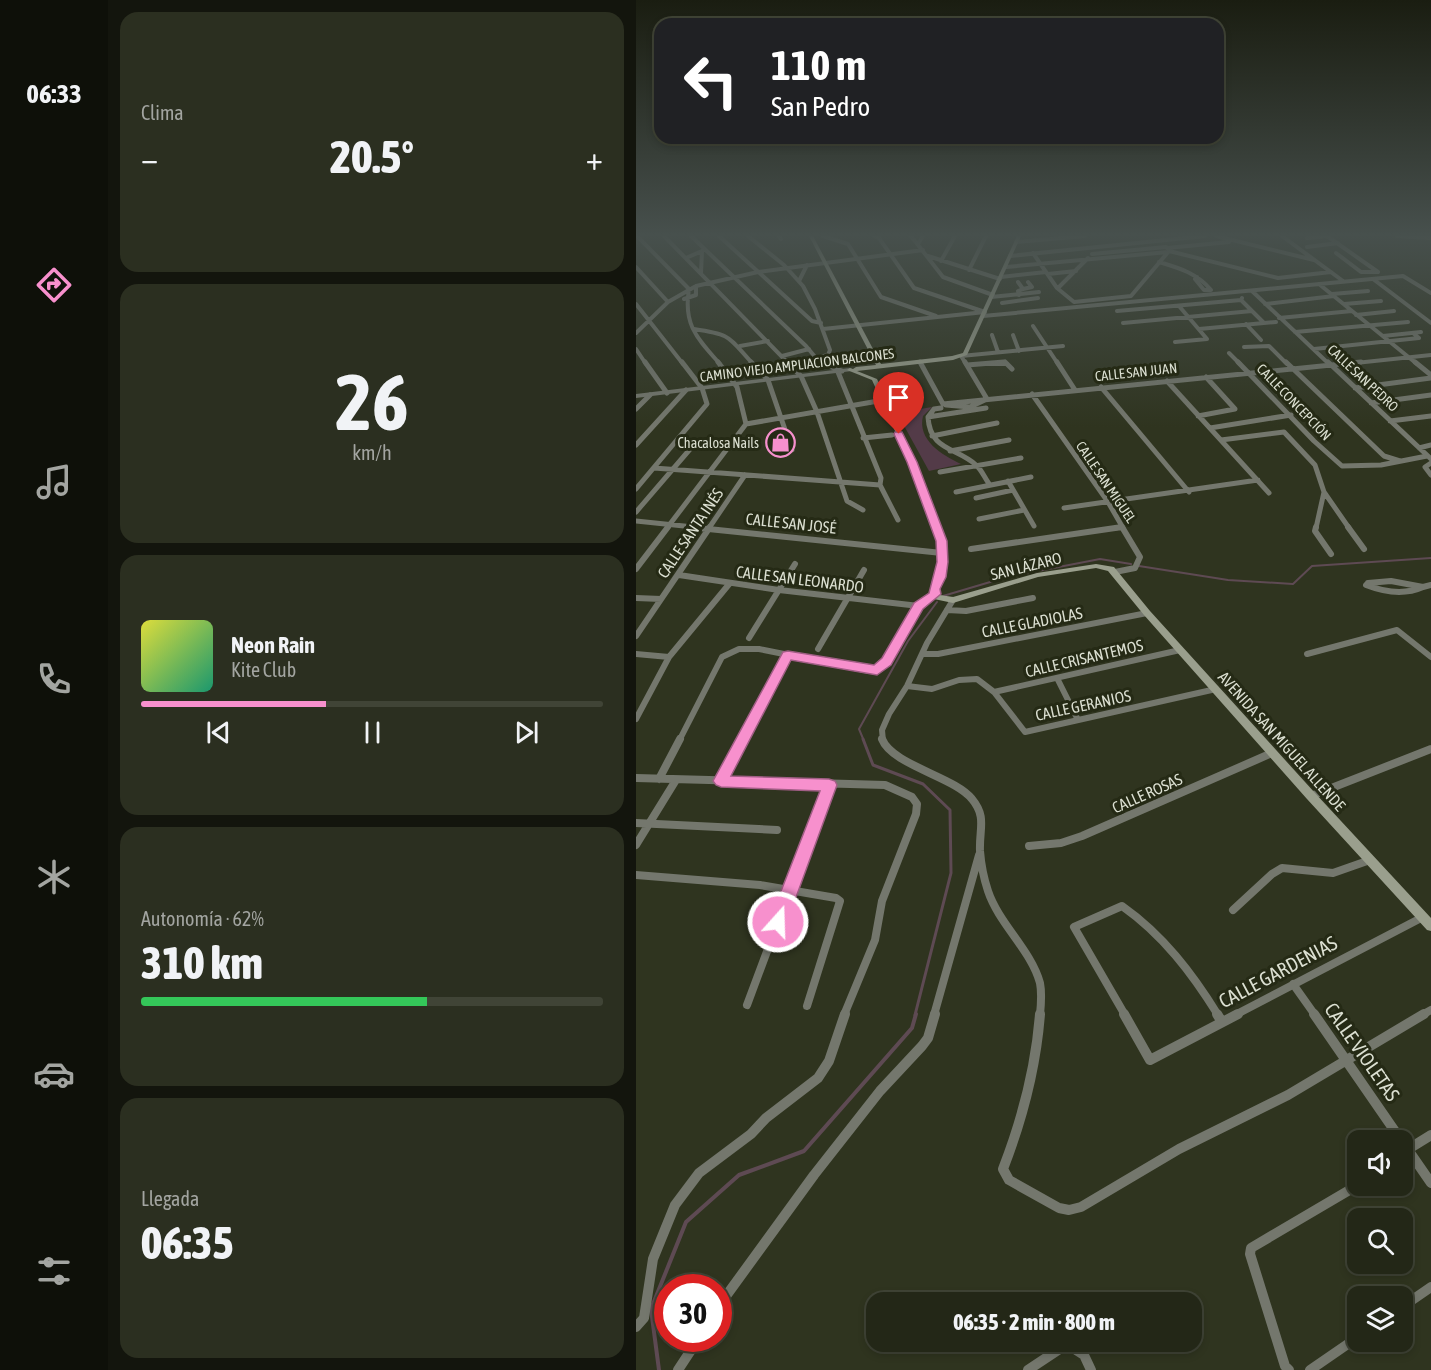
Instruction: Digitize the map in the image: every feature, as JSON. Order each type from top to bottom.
[{"type":"main road","points":[[841,300],[876,367]]},
{"type":"main road","points":[[961,356],[967,351],[990,300]]},
{"type":"main road","name":"CAMINO VIEJO AMPLIACION BALCONES","points":[[843,371],[961,356]]},
{"type":"main road","points":[[843,371],[872,377],[912,462],[938,528],[942,553],[940,577],[934,589],[938,597]]},
{"type":"main road","name":"SAN LÁZARO","points":[[938,597],[953,600],[1037,575],[1096,566],[1107,567],[1115,572]]},
{"type":"main road","name":"AVENIDA SAN MIGUEL ALLENDE","points":[[1115,572],[1180,650],[1431,926]]},
{"type":"street","points":[[636,333],[669,301],[678,300]]},
{"type":"street","points":[[686,300],[688,319],[699,342],[736,384],[746,424]]},
{"type":"street","points":[[727,300],[801,376],[817,412],[847,501],[862,510]]},
{"type":"street","points":[[757,300],[823,365],[843,371],[850,406],[881,478],[880,485],[898,520]]},
{"type":"street","points":[[789,300],[812,321],[821,323]]},
{"type":"street","points":[[809,300],[824,329],[830,352],[815,358]]},
{"type":"street","points":[[889,300],[938,317]]},
{"type":"street","points":[[946,300],[984,314]]},
{"type":"street","points":[[1002,303],[1023,300]]},
{"type":"street","points":[[1070,300],[1072,302],[1092,300]]},
{"type":"street","points":[[824,329],[1147,300]]},
{"type":"street","points":[[1117,311],[1233,300]]},
{"type":"street","points":[[1242,300],[1264,323]]},
{"type":"street","name":"CALLE SAN PEDRO","points":[[1260,300],[1278,320],[1331,364],[1419,447],[1428,459]]},
{"type":"street","points":[[1265,304],[1296,300]]},
{"type":"street","points":[[1339,300],[1431,376]]},
{"type":"street","points":[[1401,300],[1431,323]]},
{"type":"street","points":[[1344,304],[1381,301]]},
{"type":"street","points":[[636,304],[702,388],[707,400],[705,407],[636,489]]},
{"type":"street","points":[[1175,342],[1207,339],[1179,306]]},
{"type":"street","points":[[1123,324],[1252,311]]},
{"type":"street","points":[[1199,329],[1352,311]]},
{"type":"street","points":[[1356,315],[1394,311]]},
{"type":"street","points":[[1422,316],[1431,315]]},
{"type":"street","points":[[1295,332],[1408,322]]},
{"type":"street","points":[[1246,324],[1261,340]]},
{"type":"street","points":[[1033,326],[1075,390]]},
{"type":"street","points":[[693,329],[728,336],[740,346],[742,352],[768,380],[792,450]]},
{"type":"street","points":[[1383,336],[1421,332]]},
{"type":"street","points":[[1314,349],[1419,338],[1413,333]]},
{"type":"street","points":[[992,335],[998,352]]},
{"type":"street","points":[[1013,336],[1019,351]]},
{"type":"street","points":[[740,346],[768,341]]},
{"type":"street","points":[[1244,347],[1268,345],[1384,456],[1403,461]]},
{"type":"street","points":[[987,399],[961,356],[1063,346]]},
{"type":"street","points":[[636,349],[667,393]]},
{"type":"street","points":[[782,356],[808,349]]},
{"type":"street","name":"CALLE CONCEPCIÓN","points":[[1230,353],[1314,441],[1342,466],[1372,465]]},
{"type":"street","name":"CALLE SAN JUAN","points":[[942,406],[970,407],[987,399],[1431,355]]},
{"type":"street","points":[[920,362],[942,406],[934,414],[928,416]]},
{"type":"street","points":[[967,365],[1005,362],[1012,369]]},
{"type":"street","name":"CAMINO VIEJO AMPLIACION BALCONES","points":[[636,396],[843,371]]},
{"type":"street","points":[[1355,388],[1431,376]]},
{"type":"street","points":[[1198,416],[1234,409],[1206,377]]},
{"type":"street","points":[[1167,381],[1269,493]]},
{"type":"street","points":[[1101,387],[1189,492]]},
{"type":"street","points":[[636,445],[686,390]]},
{"type":"street","name":"CALLE SAN MIGUEL","points":[[1032,394],[1108,502],[1140,561],[1135,568],[1115,572]]},
{"type":"street","points":[[636,409],[650,395]]},
{"type":"street","points":[[1371,403],[1431,395]]},
{"type":"street","points":[[636,569],[746,424],[884,400]]},
{"type":"street","points":[[928,416],[986,408]]},
{"type":"street","points":[[1210,428],[1291,415]]},
{"type":"street","points":[[928,416],[932,435],[950,451],[977,466],[990,485]]},
{"type":"street","points":[[1390,421],[1431,416]]},
{"type":"street","points":[[932,435],[997,423]]},
{"type":"street","points":[[1221,440],[1284,432],[1315,465],[1324,492],[1364,549]]},
{"type":"street","points":[[863,438],[892,435]]},
{"type":"street","points":[[950,451],[1009,440]]},
{"type":"street","points":[[1419,447],[1431,445]]},
{"type":"street","points":[[636,512],[691,448]]},
{"type":"street","points":[[1372,465],[1384,456],[1428,459]]},
{"type":"street","points":[[940,472],[1021,458]]},
{"type":"street","points":[[1372,465],[1428,459]]},
{"type":"street","points":[[1428,459],[1425,467],[1431,475]]},
{"type":"street","points":[[654,468],[880,485]]},
{"type":"street","name":"CALLE SANTA INÉS","points":[[636,636],[745,476]]},
{"type":"street","points":[[956,492],[1031,477]]},
{"type":"street","points":[[1064,508],[1189,492],[1258,480]]},
{"type":"street","points":[[1008,482],[1034,526]]},
{"type":"street","points":[[976,498],[1013,490]]},
{"type":"street","points":[[1324,492],[1315,531],[1331,554]]},
{"type":"street","points":[[979,519],[1024,510]]},
{"type":"street","name":"CALLE SAN JOSÉ","points":[[636,521],[942,553]]},
{"type":"street","points":[[971,549],[1122,527]]},
{"type":"street","points":[[749,638],[795,564]]},
{"type":"street","points":[[818,650],[864,570]]},
{"type":"street","name":"CALLE SAN LEONARDO","points":[[679,575],[847,599],[919,606]]},
{"type":"street","points":[[1423,587],[1391,582],[1366,585],[1397,592],[1414,592],[1431,585]]},
{"type":"street","points":[[636,719],[669,657],[730,583]]},
{"type":"street","points":[[659,779],[722,657],[727,653],[747,649],[877,670],[887,662],[919,606],[938,597]]},
{"type":"street","points":[[636,598],[661,599]]},
{"type":"street","points":[[947,610],[966,611],[1033,598]]},
{"type":"street","points":[[732,1286],[774,1225],[888,1081],[928,1038],[980,852],[983,818],[970,796],[916,767],[885,747],[882,730],[953,600]]},
{"type":"street","name":"CALLE GLADIOLAS","points":[[922,654],[938,654],[1147,613]]},
{"type":"street","points":[[1307,654],[1392,630],[1404,634],[1431,657]]},
{"type":"street","name":"CALLE CRISANTEMOS","points":[[994,692],[1180,650]]},
{"type":"street","points":[[636,654],[669,657]]},
{"type":"street","points":[[721,781],[788,655]]},
{"type":"street","points":[[1057,678],[1078,720]]},
{"type":"street","name":"CALLE GERANIOS","points":[[907,686],[932,688],[958,680],[977,679],[994,692],[1025,732],[1216,689]]},
{"type":"street","points":[[1311,796],[1431,749]]},
{"type":"street","name":"CALLE ROSAS","points":[[1029,846],[1061,843],[1082,836],[1272,753]]},
{"type":"street","points":[[636,778],[885,785],[912,797],[917,804],[916,813],[882,901],[875,940],[841,1023],[829,1060],[818,1078],[766,1118],[751,1134],[699,1173],[675,1205],[653,1259],[644,1318],[636,1327]]},
{"type":"street","points":[[636,845],[676,780]]},
{"type":"street","points":[[747,1005],[829,785]]},
{"type":"street","points":[[636,823],[777,830]]},
{"type":"street","points":[[980,852],[992,902],[1023,950],[1040,984],[1038,1037],[1017,1132],[1003,1169],[1009,1179],[1059,1209],[1081,1207],[1179,1149],[1274,1101],[1431,1010]]},
{"type":"street","points":[[1233,910],[1281,868],[1333,873],[1370,860]]},
{"type":"street","points":[[636,875],[790,889],[836,898],[840,901],[807,1006]]},
{"type":"street","name":"CALLE GARDENIAS","points":[[1222,1022],[1189,970],[1173,950],[1142,919],[1122,906],[1074,927],[1150,1060],[1423,917]]},
{"type":"street","name":"CALLE VIOLETAS","points":[[1293,984],[1393,1130]]},
{"type":"street","points":[[1413,1142],[1431,1135]]},
{"type":"street","name":"CALLE VIOLETAS","points":[[1413,1158],[1431,1183]]},
{"type":"street","points":[[1287,1368],[1250,1254],[1255,1244],[1347,1191]]},
{"type":"street","points":[[1413,1299],[1431,1287]]},
{"type":"street","points":[[1310,1370],[1347,1345]]},
{"type":"street","points":[[1028,1370],[1061,1348],[1070,1346],[1084,1355],[1091,1370]]},
{"type":"street","points":[[678,1370],[690,1352]]},
{"type":"shaded area","points":[[932,407],[923,416],[922,425],[927,439],[939,451],[961,464],[929,471],[897,413]]},
{"type":"waterway","points":[[1139,566],[1228,580],[1293,584],[1312,566],[1431,558]]},
{"type":"waterway","points":[[943,596],[1007,577],[1100,559],[1131,564]]},
{"type":"waterway","points":[[864,741],[859,729],[908,641],[937,602]]},
{"type":"waterway","points":[[863,739],[873,765],[923,784],[950,810],[951,873],[915,1015]]},
{"type":"waterway","points":[[659,1370],[651,1309],[686,1222],[739,1175],[804,1151],[912,1028],[916,1014]]},
{"type":"place","name":"Chacalosa Nails","points":[[780,443]]},
{"type":"route","points":[[778,922],[829,785],[721,781],[788,655],[870,671],[882,668],[919,606],[935,594],[933,592],[940,577],[942,562],[942,541],[899,434]]}]
